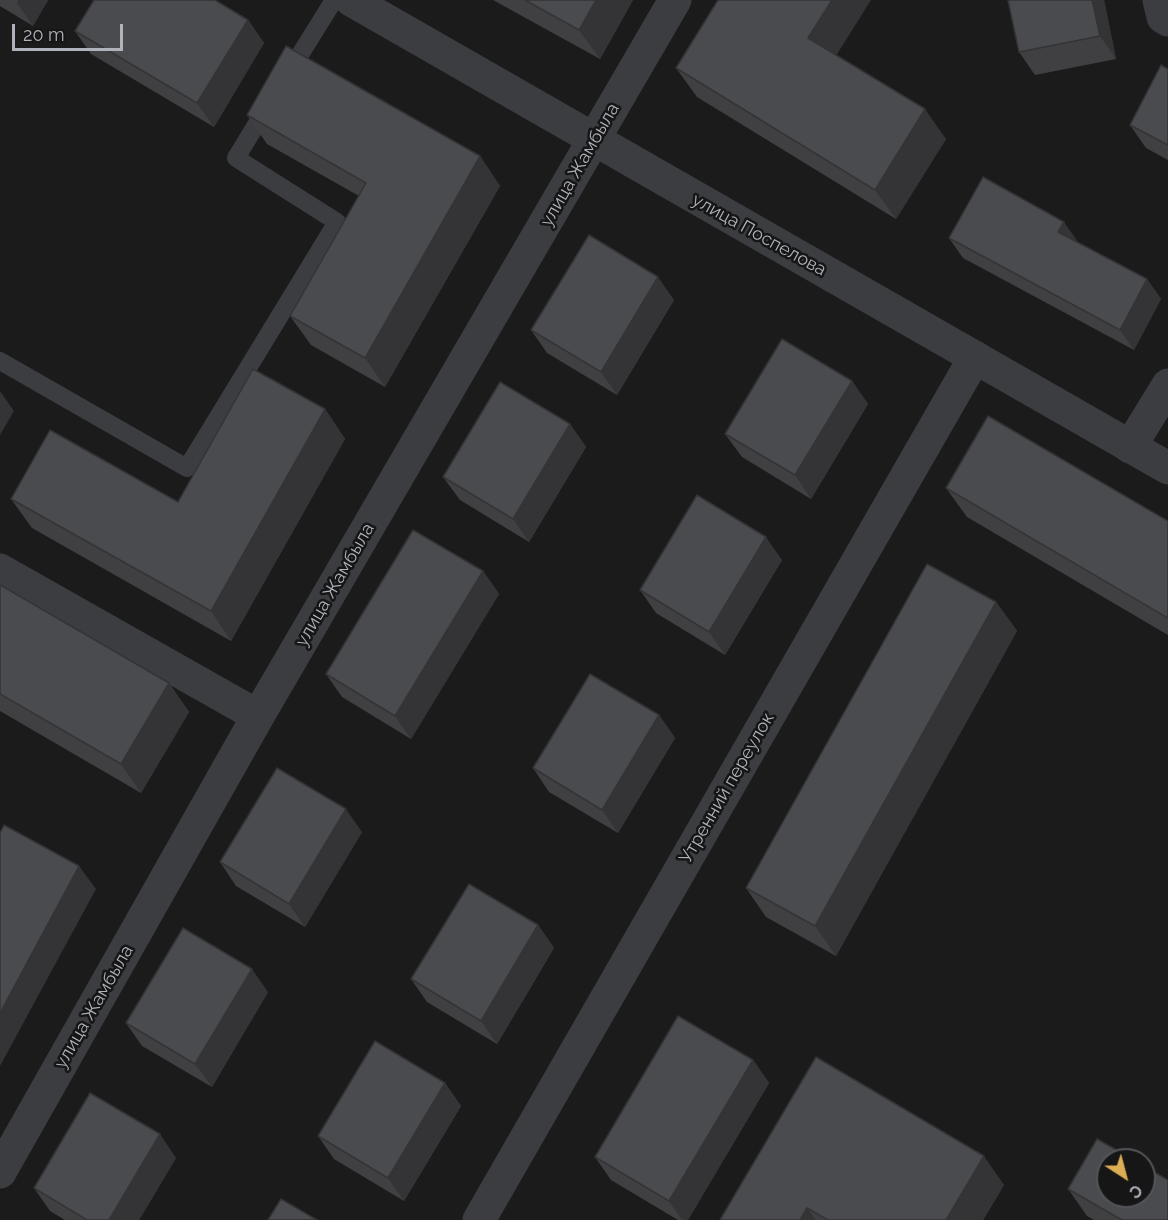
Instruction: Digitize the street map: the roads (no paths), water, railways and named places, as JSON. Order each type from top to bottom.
[{"type":"street","name":"улица Поспелова","points":[[351,0],[594,142],[1168,468]]},
{"type":"street","name":"улица Жамбыла","points":[[0,1172],[258,716],[675,0]]},
{"type":"street","points":[[1159,0],[1162,17],[1168,20]]},
{"type":"street","name":"Утренний переулок","points":[[479,1220],[975,357]]},
{"type":"street","points":[[1130,447],[1168,385]]},
{"type":"street","points":[[0,570],[258,716]]},
{"type":"lane","points":[[0,361],[187,468],[337,222],[236,158],[334,0]]}]
